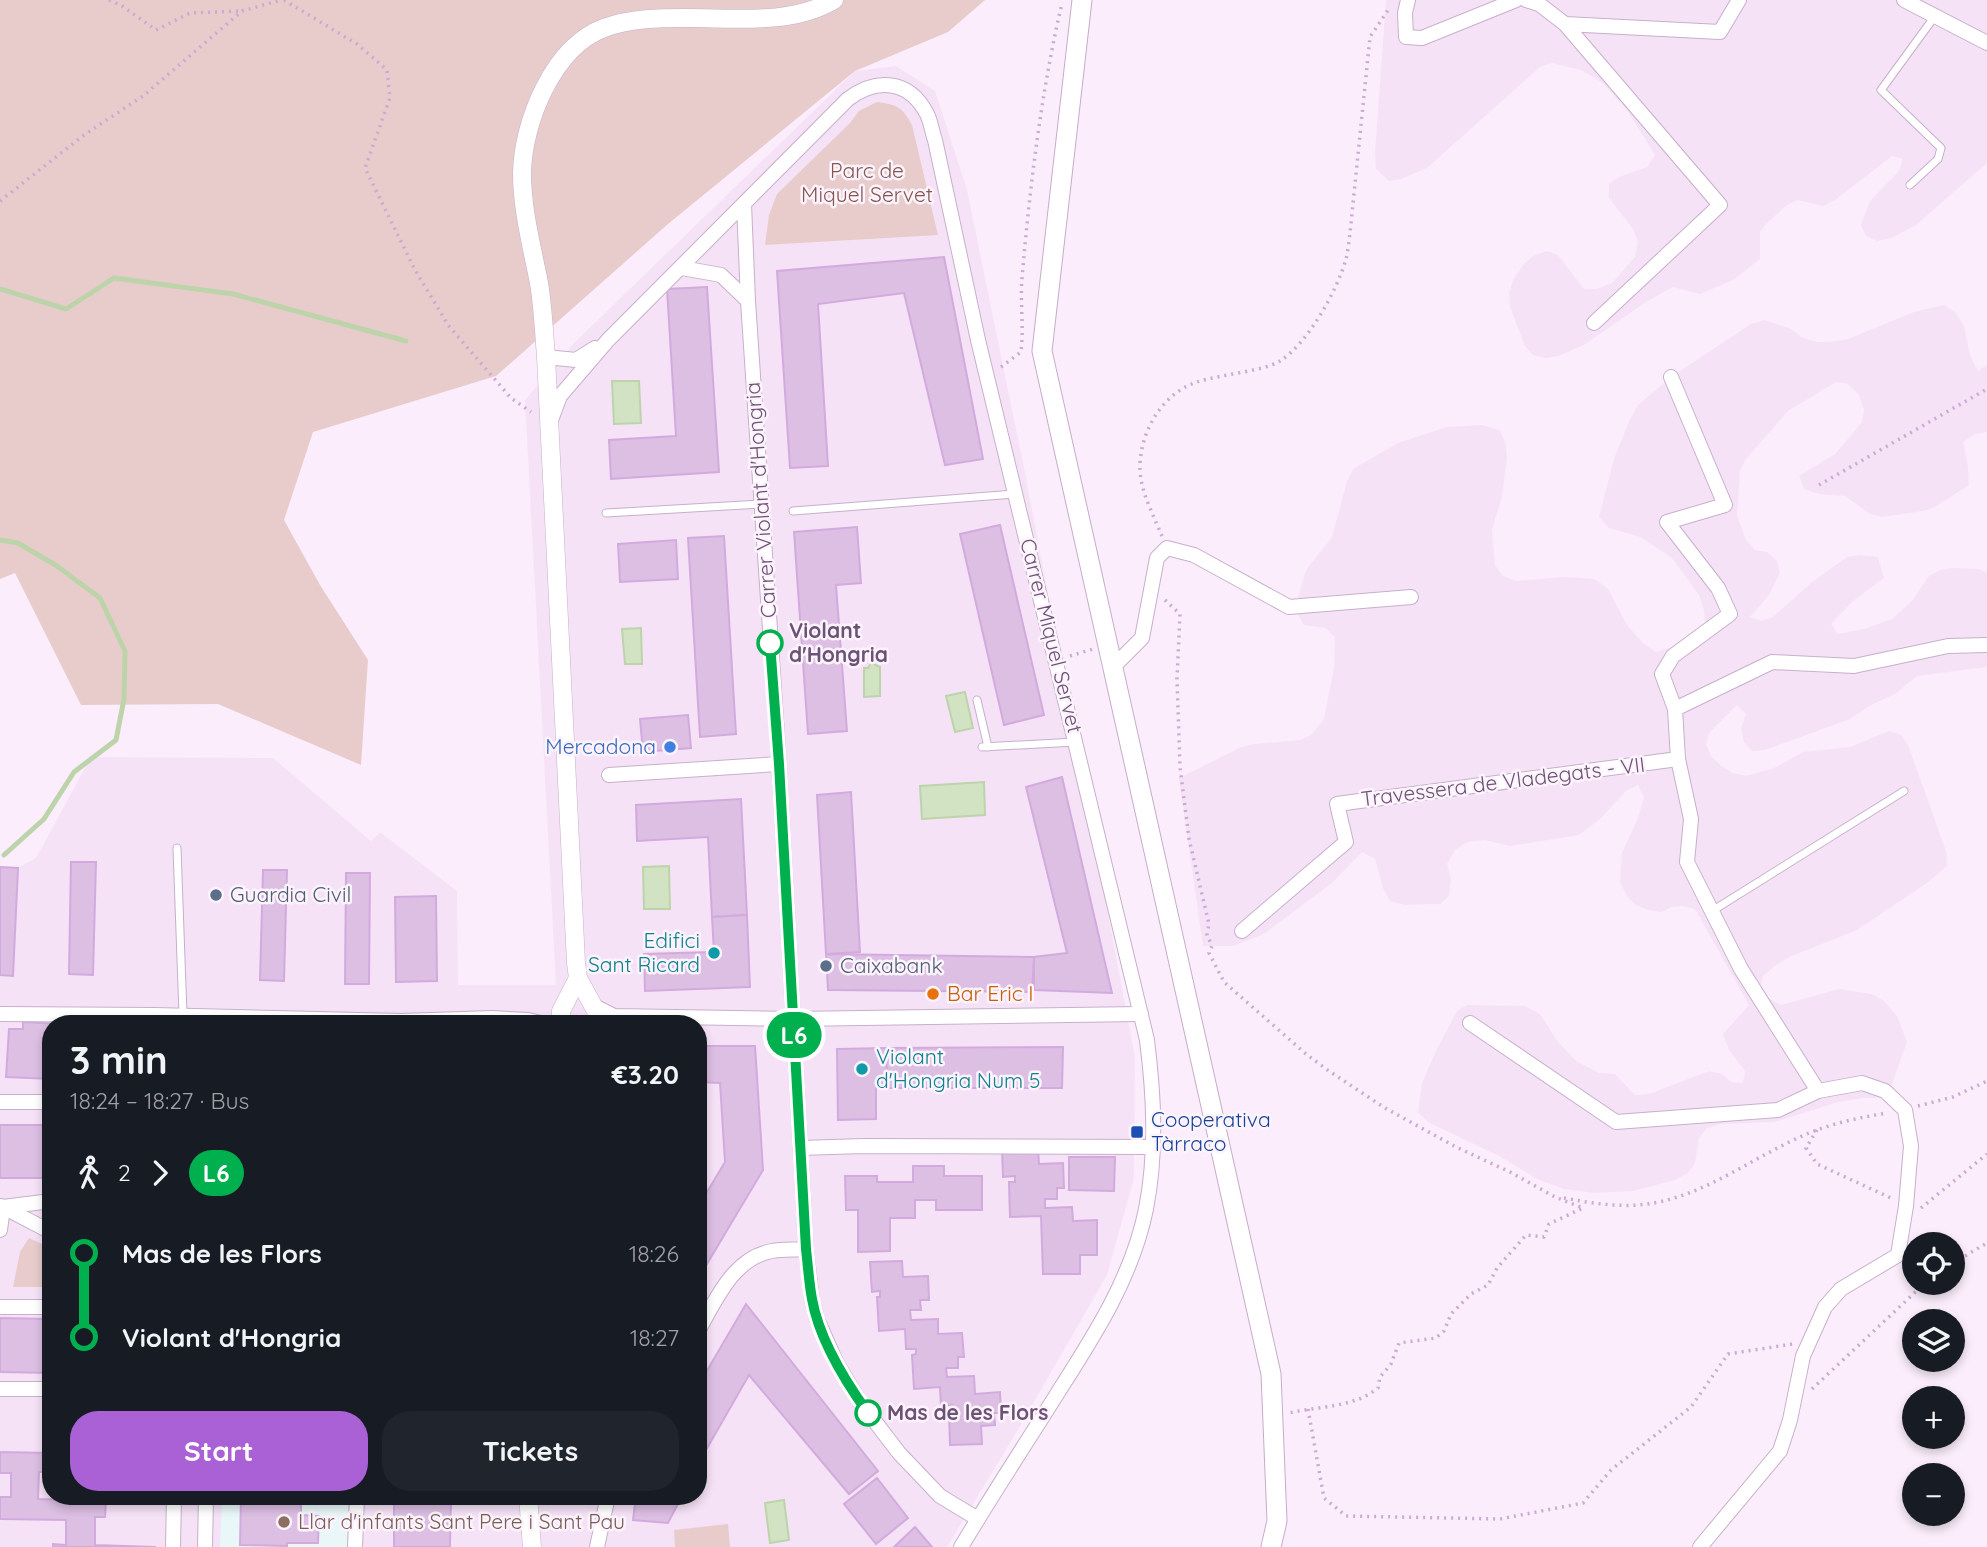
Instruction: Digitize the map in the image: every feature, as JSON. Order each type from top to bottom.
[{"type":"main road","points":[[1082,0],[1042,351],[1271,1374],[1277,1521],[1271,1547]]},
{"type":"street","points":[[597,1015],[578,978],[546,357],[540,288],[525,211],[522,175],[525,149],[549,78],[570,51],[593,32],[618,24],[658,18],[769,17],[798,14],[834,0]]},
{"type":"street","points":[[1408,0],[1405,13],[1406,37],[1422,38],[1516,0]]},
{"type":"street","points":[[1526,0],[1539,4],[1565,24],[1720,205],[1594,323]]},
{"type":"street","points":[[1565,24],[1720,32],[1739,0]]},
{"type":"street","points":[[1904,0],[1987,43]]},
{"type":"street","name":"Carrer Miquel Servet","points":[[550,425],[560,396],[608,340],[848,99],[863,88],[894,86],[906,90],[926,113],[935,140],[986,375],[1147,1040],[1153,1092],[1153,1147],[1146,1210],[1122,1284],[1099,1327],[961,1547]]},
{"type":"street","name":"Carrer Violant d'Hongria","points":[[744,204],[806,1249],[812,1300],[817,1319],[837,1364],[860,1402],[899,1452],[940,1496],[978,1519]]},
{"type":"street","points":[[682,268],[720,275],[748,301]]},
{"type":"street","name":"Carrer Miquel Servet","points":[[546,357],[576,360],[608,340]]},
{"type":"street","points":[[1671,377],[1725,505],[1667,522],[1718,588],[1730,614],[1673,656],[1662,674],[1675,709],[1678,759],[1691,819],[1687,862],[1741,969],[1818,1091]]},
{"type":"street","points":[[1113,667],[1142,638],[1157,558],[1167,548],[1194,555],[1289,607],[1412,597]]},
{"type":"street","points":[[1675,709],[1772,662],[1854,666],[1948,646],[1987,645]]},
{"type":"street","name":"Travessera de Vladegats - VII","points":[[1242,930],[1346,842],[1336,804],[1678,759]]},
{"type":"street","points":[[609,775],[779,764]]},
{"type":"street","points":[[563,1013],[578,978]]},
{"type":"street","points":[[563,1013],[578,999],[612,1015]]},
{"type":"street","points":[[0,1014],[42,1015]]},
{"type":"street","points":[[707,1017],[1141,1014]]},
{"type":"street","points":[[1470,1023],[1616,1122],[1778,1110],[1818,1091],[1862,1083],[1885,1091],[1905,1110],[1911,1146],[1906,1206],[1898,1255],[1841,1289],[1825,1307],[1803,1356],[1793,1408],[1780,1451],[1700,1547]]},
{"type":"street","points":[[0,1102],[42,1102]]},
{"type":"street","points":[[800,1148],[1153,1147]]},
{"type":"street","points":[[1,1207],[42,1201]]},
{"type":"street","points":[[0,1230],[1,1207]]},
{"type":"street","points":[[1,1207],[42,1228]]},
{"type":"street","points":[[707,1316],[740,1266],[771,1251],[806,1249]]},
{"type":"street","points":[[0,1307],[42,1307]]},
{"type":"street","points":[[0,1389],[42,1389]]},
{"type":"street","points":[[173,1547],[174,1505]]},
{"type":"street","points":[[205,1547],[206,1505]]},
{"type":"street","points":[[355,1547],[357,1505]]},
{"type":"street","points":[[529,1505],[532,1547]]},
{"type":"street","points":[[597,1547],[606,1505]]},
{"type":"lane","points":[[1910,185],[1938,159],[1941,148],[1881,90],[1936,16]]},
{"type":"lane","points":[[793,511],[1016,494]]},
{"type":"lane","points":[[606,513],[761,504]]},
{"type":"lane","points":[[977,700],[985,747],[1076,742]]},
{"type":"lane","points":[[1712,911],[1904,791]]},
{"type":"lane","points":[[177,848],[183,1015]]},
{"type":"path","points":[[109,0],[156,30],[190,13],[242,11],[282,0],[357,44],[387,70],[390,98],[365,168],[415,270],[448,325],[511,398],[550,425]]},
{"type":"path","points":[[986,375],[1021,352],[1024,326],[1022,282],[1028,214],[1041,111],[1062,0]]},
{"type":"path","points":[[1167,548],[1146,499],[1140,465],[1149,427],[1159,409],[1180,390],[1197,382],[1279,362],[1303,340],[1334,290],[1346,259],[1350,233],[1370,37],[1396,0]]},
{"type":"path","points":[[0,201],[84,135],[143,96],[242,11]]},
{"type":"path","points":[[1819,485],[1987,388]]},
{"type":"path","points":[[1152,588],[1180,614],[1177,679],[1180,767],[1189,839],[1209,924],[1208,934],[1212,946],[1209,953],[1224,982],[1306,1054],[1385,1108],[1456,1147],[1555,1197],[1583,1208],[1549,1224],[1544,1237],[1526,1235],[1497,1268],[1488,1285],[1471,1294],[1451,1314],[1444,1331],[1436,1338],[1399,1343],[1391,1364],[1380,1377],[1378,1388],[1370,1394],[1345,1405],[1308,1409],[1273,1417]]},
{"type":"path","points":[[1056,660],[1108,645]]},
{"type":"path","points":[[1555,1197],[1609,1206],[1659,1202],[1699,1189],[1817,1130],[1848,1119],[1905,1110],[1953,1097],[1987,1081]]},
{"type":"path","points":[[1817,1130],[1806,1148],[1817,1164],[1906,1206],[1920,1208],[1987,1154]]},
{"type":"path","points":[[1965,1256],[1987,1243]]},
{"type":"path","points":[[1793,1408],[1912,1295]]},
{"type":"path","points":[[1308,1409],[1324,1498],[1346,1516],[1500,1519],[1583,1503],[1611,1470],[1691,1406],[1728,1354],[1809,1342]]},
{"type":"shaded area","points":[[1386,0],[1987,0],[1987,163],[1916,225],[1891,238],[1877,241],[1866,236],[1861,225],[1870,201],[1899,171],[1903,159],[1892,156],[1835,200],[1823,206],[1798,200],[1787,205],[1760,232],[1760,259],[1733,280],[1700,294],[1673,287],[1646,302],[1584,345],[1558,356],[1546,358],[1533,355],[1525,346],[1510,307],[1509,293],[1513,280],[1533,256],[1547,251],[1558,255],[1584,289],[1597,289],[1612,283],[1635,257],[1638,242],[1633,229],[1609,198],[1609,184],[1619,177],[1647,167],[1655,155],[1627,110],[1603,83],[1581,70],[1552,63],[1540,67],[1427,168],[1389,181],[1376,169],[1375,152]]},
{"type":"shaded area","points":[[896,66],[935,91],[967,190],[1025,473],[1135,1057],[1134,1178],[1107,1275],[947,1547],[0,1547],[0,867],[18,868],[36,858],[91,757],[273,758],[371,841],[380,832],[457,891],[458,985],[556,985],[525,400],[575,342],[855,71]]},
{"type":"shaded area","points":[[1944,305],[1956,313],[1964,326],[1970,355],[1978,371],[1987,365],[1987,432],[1975,434],[1963,442],[1969,485],[1935,507],[1882,517],[1870,514],[1845,496],[1819,494],[1804,489],[1799,476],[1835,454],[1862,422],[1864,410],[1859,395],[1848,384],[1836,382],[1788,411],[1746,459],[1740,470],[1737,516],[1746,540],[1755,550],[1767,552],[1777,561],[1780,573],[1769,595],[1750,617],[1761,621],[1773,617],[1812,582],[1847,557],[1878,557],[1884,578],[1852,602],[1831,624],[1838,634],[1864,629],[1892,619],[1912,601],[1929,576],[1940,570],[1979,569],[1987,573],[1987,667],[1917,676],[1895,694],[1869,706],[1850,719],[1765,750],[1752,751],[1744,742],[1741,729],[1746,714],[1737,705],[1709,733],[1706,744],[1711,756],[1721,766],[1746,776],[1774,768],[1803,752],[1850,747],[1889,731],[1901,735],[1908,745],[1946,851],[1947,866],[1927,883],[1857,930],[1789,957],[1776,965],[1763,976],[1760,989],[1768,998],[1781,1005],[1839,989],[1872,994],[1884,1001],[1897,1016],[1907,1042],[1887,1098],[1838,1102],[1775,1122],[1721,1124],[1707,1128],[1699,1138],[1695,1163],[1688,1173],[1675,1180],[1633,1191],[1595,1193],[1564,1189],[1537,1179],[1501,1157],[1428,1122],[1418,1112],[1422,1083],[1435,1053],[1457,1011],[1467,1005],[1525,1006],[1540,1014],[1558,1042],[1576,1061],[1599,1073],[1615,1074],[1635,1095],[1649,1094],[1709,1071],[1722,1074],[1731,1082],[1743,1083],[1745,1071],[1729,1050],[1723,1034],[1749,1005],[1695,909],[1683,906],[1661,912],[1648,910],[1636,905],[1627,896],[1620,882],[1622,853],[1644,798],[1638,785],[1627,790],[1600,819],[1579,835],[1510,846],[1485,840],[1467,842],[1455,850],[1447,864],[1451,878],[1449,896],[1440,904],[1405,905],[1390,901],[1383,888],[1375,859],[1362,852],[1332,883],[1264,934],[1233,946],[1203,946],[1179,778],[1239,748],[1301,740],[1312,734],[1324,719],[1334,668],[1335,637],[1326,628],[1304,625],[1297,613],[1298,598],[1306,570],[1332,537],[1347,481],[1353,469],[1398,443],[1447,427],[1482,425],[1499,430],[1505,441],[1507,458],[1502,497],[1492,529],[1495,565],[1502,575],[1516,581],[1565,577],[1595,579],[1608,589],[1627,625],[1644,644],[1656,652],[1687,642],[1705,624],[1704,610],[1699,595],[1672,558],[1640,537],[1609,528],[1599,517],[1614,459],[1638,405],[1671,377],[1751,324],[1764,320],[1791,329],[1801,337],[1816,342],[1829,342],[1848,339],[1914,312]]},
{"type":"shaded area","points":[[612,381],[639,381],[641,423],[614,424]]},
{"type":"shaded area","points":[[641,628],[642,664],[625,664],[622,629]]},
{"type":"shaded area","points":[[871,663],[880,667],[880,696],[864,697],[864,668],[868,668]]},
{"type":"shaded area","points":[[965,692],[973,728],[955,732],[946,696]]},
{"type":"shaded area","points":[[984,782],[985,815],[922,819],[920,786]]},
{"type":"shaded area","points":[[669,866],[670,909],[644,909],[643,867]]},
{"type":"shaded area","points":[[784,1500],[789,1540],[770,1543],[765,1503]]},
{"type":"shaded area","name":"Llar d'infants Sant Pere i Sant Pau","points":[[222,1505],[349,1505],[347,1547],[220,1547]]},
{"type":"green space","points":[[0,0],[985,0],[948,32],[855,71],[668,224],[496,376],[313,432],[284,520],[320,585],[368,660],[361,765],[218,704],[81,705],[15,573],[0,579]]},
{"type":"green space","name":"Parc de Miquel Servet","points":[[877,102],[899,108],[912,125],[938,235],[765,245],[769,215],[777,194],[859,111]]},
{"type":"green space","points":[[29,1238],[42,1244],[42,1287],[13,1287],[20,1252]]},
{"type":"green space","points":[[728,1524],[730,1547],[675,1547],[674,1530]]},
{"type":"building","points":[[944,257],[983,459],[945,465],[904,293],[818,304],[828,466],[790,468],[777,271]]},
{"type":"building","points":[[707,287],[719,472],[611,479],[609,440],[676,436],[667,289]]},
{"type":"building","points":[[1000,525],[1044,715],[1004,725],[960,534]]},
{"type":"building","points":[[857,527],[861,583],[836,585],[847,731],[808,734],[794,532]]},
{"type":"building","points":[[724,536],[736,734],[700,737],[688,538]]},
{"type":"building","points":[[676,540],[678,579],[620,582],[618,544]]},
{"type":"building","points":[[688,715],[691,748],[643,752],[640,719]]},
{"type":"building","points":[[1062,777],[1112,993],[1034,990],[1034,957],[1067,953],[1026,787]]},
{"type":"building","points":[[851,792],[860,952],[826,954],[817,795]]},
{"type":"building","points":[[741,799],[747,915],[712,917],[708,837],[637,841],[636,805]]},
{"type":"building","points":[[71,862],[96,862],[93,975],[69,974]]},
{"type":"building","points":[[0,867],[18,868],[13,976],[0,975]]},
{"type":"building","points":[[263,870],[287,870],[284,981],[260,980]]},
{"type":"building","points":[[346,873],[370,873],[369,984],[345,984]]},
{"type":"building","points":[[436,896],[437,981],[396,982],[395,897]]},
{"type":"building","name":"Edifici Sant Ricard","points":[[747,915],[750,987],[645,991],[644,954],[714,952],[712,917]]},
{"type":"building","points":[[826,954],[1034,957],[1032,992],[828,990]]},
{"type":"building","points":[[23,1022],[42,1023],[42,1079],[6,1077],[9,1029],[23,1029]]},
{"type":"building","points":[[707,1046],[755,1046],[763,1170],[707,1264],[707,1192],[725,1162],[720,1083],[707,1082]]},
{"type":"building","points":[[1063,1047],[1062,1088],[887,1088],[886,1048]]},
{"type":"building","name":"Violant d'Hongria Num 5","points":[[886,1048],[887,1088],[876,1088],[876,1119],[838,1120],[837,1049]]},
{"type":"building","points":[[0,1125],[42,1125],[42,1178],[0,1178]]},
{"type":"building","points":[[1038,1148],[1039,1164],[1063,1163],[1064,1188],[1057,1188],[1057,1199],[1045,1199],[1045,1208],[1072,1207],[1073,1221],[1097,1220],[1097,1255],[1080,1255],[1080,1274],[1043,1274],[1041,1216],[1010,1217],[1009,1182],[1015,1182],[1015,1176],[1003,1177],[1002,1149]]},
{"type":"building","points":[[1069,1157],[1115,1157],[1114,1191],[1069,1190]]},
{"type":"building","points":[[913,1166],[944,1166],[944,1176],[982,1176],[982,1210],[936,1210],[936,1200],[915,1200],[915,1218],[890,1218],[890,1251],[858,1252],[858,1210],[846,1210],[845,1176],[877,1176],[877,1182],[913,1182]]},
{"type":"building","points":[[902,1261],[903,1277],[928,1276],[929,1300],[920,1300],[921,1310],[910,1310],[911,1320],[938,1319],[938,1334],[962,1333],[964,1357],[958,1357],[958,1368],[946,1368],[947,1377],[974,1376],[975,1394],[1000,1392],[1001,1413],[994,1413],[995,1425],[981,1426],[982,1444],[950,1445],[949,1414],[953,1414],[953,1405],[941,1406],[940,1387],[914,1389],[912,1355],[916,1354],[916,1349],[906,1349],[905,1329],[879,1331],[877,1297],[880,1297],[880,1291],[872,1292],[870,1262]]},
{"type":"building","points":[[746,1304],[878,1471],[849,1494],[749,1375],[707,1448],[707,1371]]},
{"type":"building","points":[[0,1318],[42,1319],[42,1373],[0,1372]]},
{"type":"building","points":[[0,1452],[42,1453],[38,1499],[42,1499],[42,1505],[106,1505],[105,1517],[95,1517],[95,1545],[156,1547],[53,1547],[53,1544],[66,1545],[66,1520],[0,1519],[0,1497],[11,1497],[11,1473],[0,1473]]},
{"type":"building","points":[[877,1478],[908,1518],[876,1544],[844,1504]]},
{"type":"building","points":[[241,1505],[301,1505],[301,1515],[319,1516],[318,1543],[287,1543],[287,1546],[240,1545]]},
{"type":"building","points":[[394,1505],[451,1505],[450,1547],[394,1547]]},
{"type":"building","points":[[635,1505],[677,1505],[668,1523],[633,1520]]},
{"type":"building","points":[[915,1527],[932,1547],[894,1547]]},
{"type":"waterway","points":[[0,289],[66,309],[114,278],[233,294],[406,341]]},
{"type":"waterway","points":[[0,540],[18,543],[57,566],[100,598],[125,651],[124,699],[116,740],[74,772],[44,819],[4,855]]},
{"type":"bus line","name":"L6","points":[[770,643],[806,1249],[812,1300],[817,1319],[837,1364],[868,1413]]},
{"type":"place","name":"Violant d'Hongria","points":[[770,643]]},
{"type":"place","name":"Mercadona","points":[[670,747]]},
{"type":"place","name":"Guardia Civil","points":[[216,895]]},
{"type":"place","name":"Edifici Sant Ricard","points":[[714,953]]},
{"type":"place","name":"Caixabank","points":[[826,966]]},
{"type":"place","name":"Bar Eric I","points":[[933,994]]},
{"type":"place","name":"Violant d'Hongria Num 5","points":[[862,1069]]},
{"type":"place","name":"Cooperativa Tàrraco","points":[[1137,1132]]},
{"type":"place","name":"Mas de les Flors","points":[[868,1413]]},
{"type":"place","name":"Llar d'infants Sant Pere i Sant Pau","points":[[284,1522]]}]
